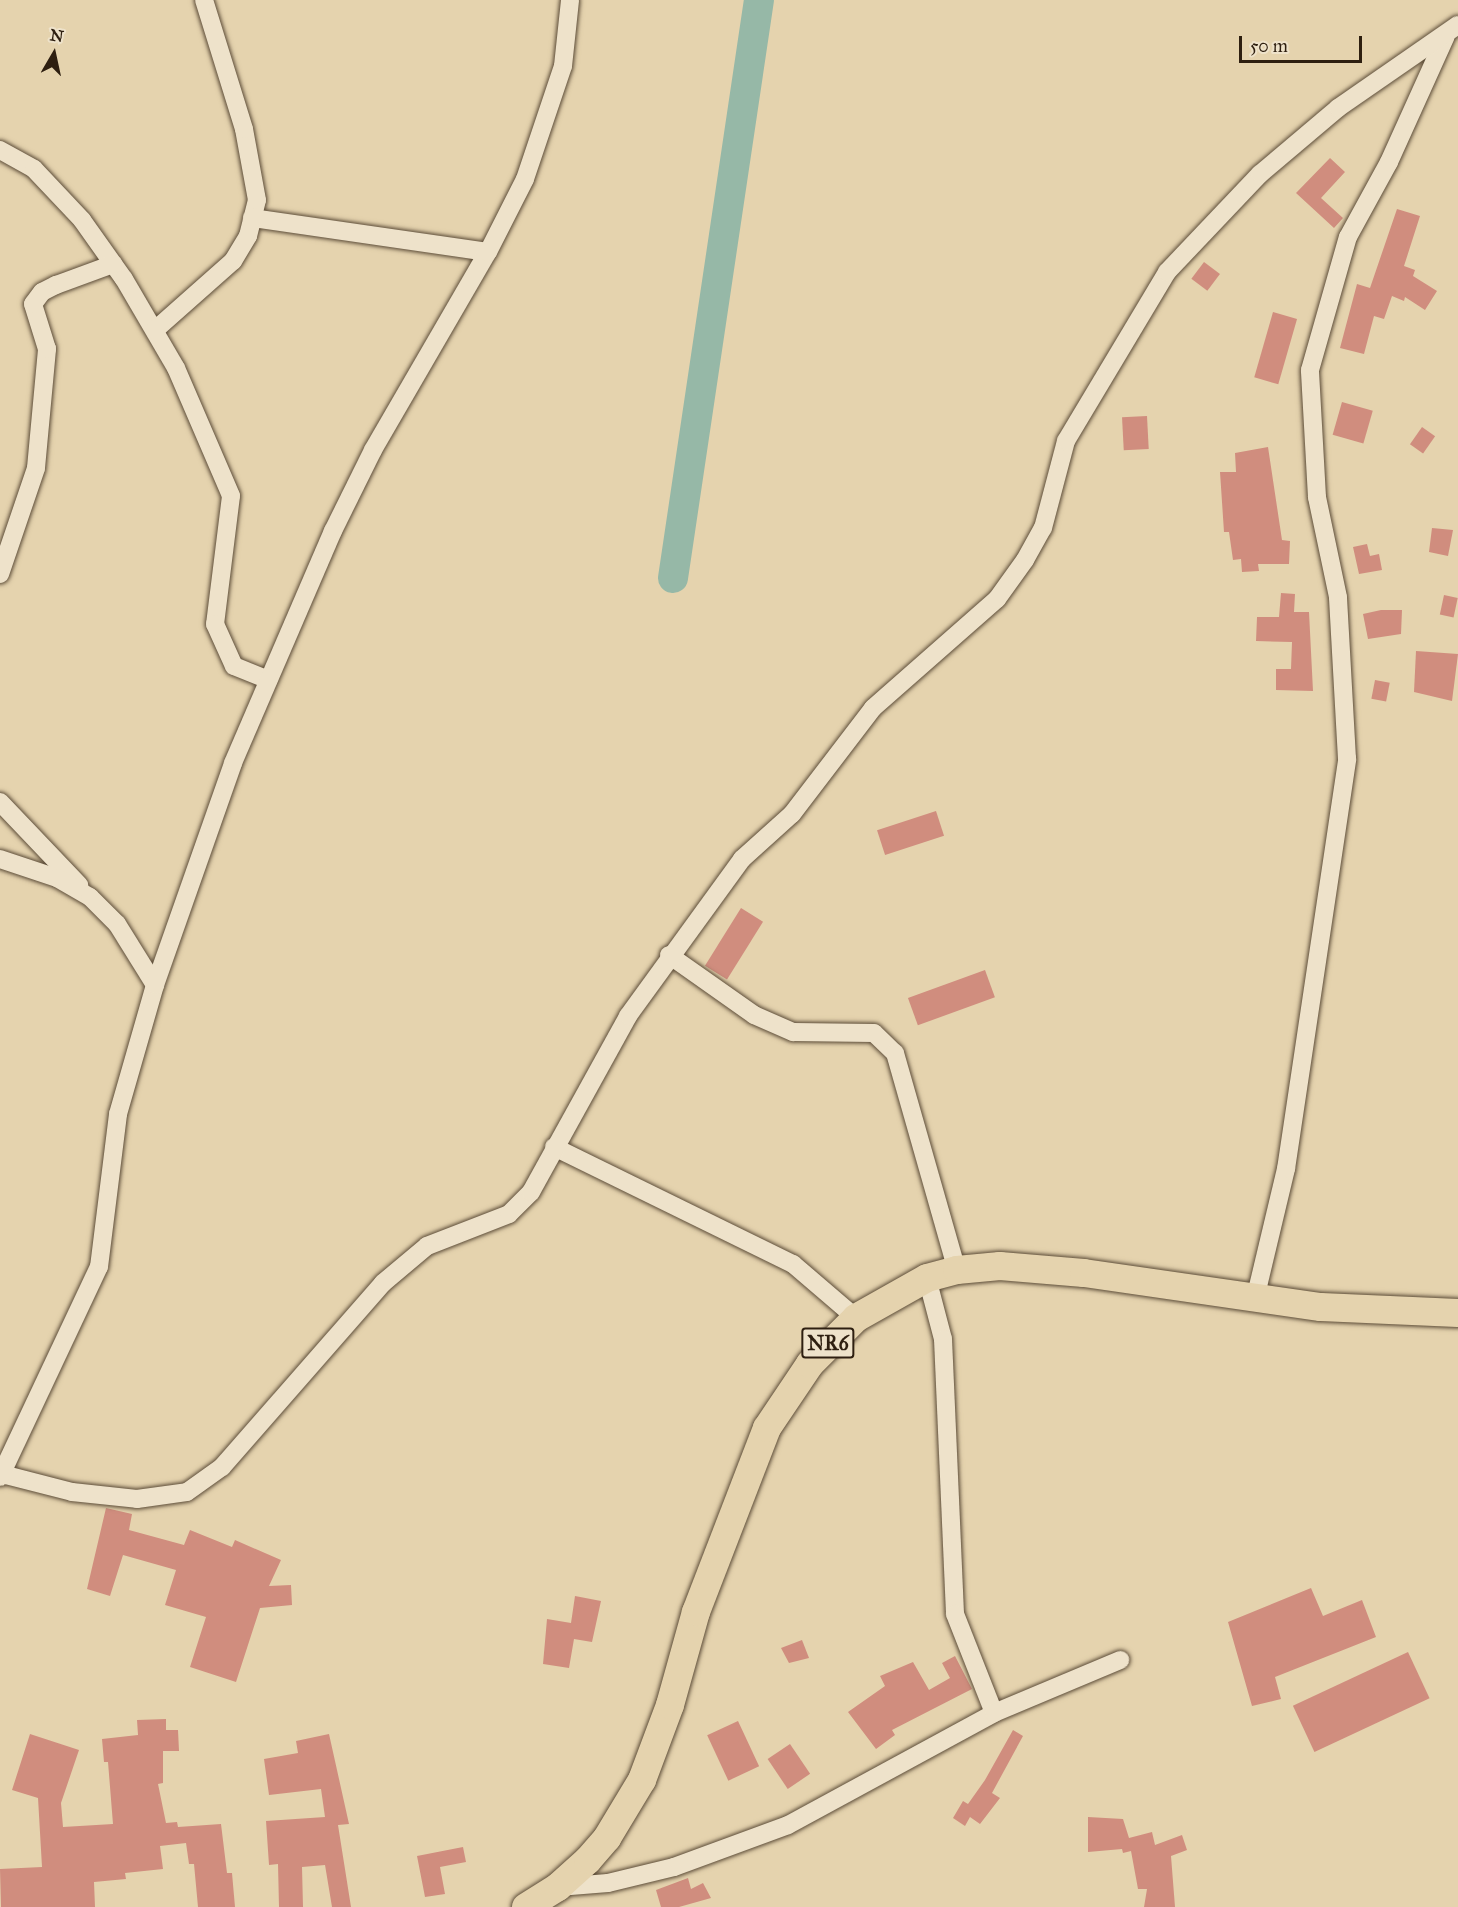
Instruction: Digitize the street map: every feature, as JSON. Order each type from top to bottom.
[{"type":"main road","name":"NR6","points":[[526,1907],[558,1887],[607,1838],[642,1780],[670,1705],[696,1612],[767,1428],[810,1364],[856,1318],[927,1278],[957,1270],[1045,1269],[1255,1299],[1373,1310],[1458,1312]]},
{"type":"street","points":[[155,330],[233,261],[248,236],[257,200],[244,129],[204,0]]},
{"type":"street","points":[[570,0],[563,66],[546,123],[525,179],[488,252],[373,450],[268,680],[233,763],[155,985],[118,1114],[99,1267],[1,1475],[72,1492],[137,1499],[187,1492],[222,1467],[383,1283],[427,1246],[509,1214],[531,1192],[628,1016],[669,954],[742,859],[792,814],[873,708],[997,599],[1043,528],[1066,441],[1167,272],[1268,166],[1338,108],[1452,31]]},
{"type":"street","points":[[1255,1299],[1286,1169],[1347,759],[1338,597],[1317,497],[1310,370],[1348,237],[1389,162],[1452,31]]},
{"type":"street","points":[[0,150],[34,169],[53,187],[113,264],[176,368],[231,496],[215,624],[222,645],[234,666],[268,680]]},
{"type":"street","points":[[252,218],[488,252]]},
{"type":"street","points":[[0,574],[36,468],[47,349],[33,304],[42,292],[56,285],[113,264]]},
{"type":"street","points":[[0,802],[117,924],[155,985]]},
{"type":"street","points":[[0,859],[57,878],[90,897]]},
{"type":"street","points":[[669,954],[754,1015],[793,1032],[874,1032],[896,1053],[957,1270]]},
{"type":"street","points":[[554,1147],[793,1264],[856,1318]]},
{"type":"street","points":[[927,1278],[943,1339],[955,1614],[994,1713]]},
{"type":"street","points":[[558,1887],[608,1883],[674,1867],[788,1825],[994,1713],[1119,1660]]},
{"type":"building","points":[[1330,158],[1345,172],[1321,198],[1343,218],[1334,228],[1296,193]]},
{"type":"building","points":[[1397,209],[1420,216],[1404,266],[1415,270],[1413,276],[1437,291],[1425,310],[1405,297],[1404,301],[1392,296],[1384,319],[1374,316],[1364,354],[1340,348],[1357,284],[1370,288]]},
{"type":"building","points":[[1204,262],[1220,274],[1207,291],[1191,279]]},
{"type":"building","points":[[1273,312],[1297,319],[1278,384],[1254,377]]},
{"type":"building","points":[[1342,402],[1373,411],[1363,444],[1333,435]]},
{"type":"building","points":[[1147,416],[1149,449],[1124,450],[1122,417]]},
{"type":"building","points":[[1422,427],[1435,436],[1423,453],[1410,444]]},
{"type":"building","points":[[1268,447],[1282,540],[1290,541],[1289,564],[1258,564],[1259,571],[1242,572],[1241,559],[1233,560],[1229,532],[1224,532],[1220,472],[1236,472],[1235,453]]},
{"type":"building","points":[[1432,528],[1453,530],[1448,556],[1429,552]]},
{"type":"building","points":[[1367,544],[1370,556],[1379,554],[1382,570],[1359,574],[1353,547]]},
{"type":"building","points":[[1281,593],[1295,594],[1294,612],[1309,612],[1313,691],[1276,690],[1276,669],[1291,669],[1292,642],[1256,641],[1257,617],[1279,617]]},
{"type":"building","points":[[1444,595],[1458,598],[1454,617],[1440,615]]},
{"type":"building","points":[[1381,610],[1402,610],[1401,634],[1368,639],[1363,614]]},
{"type":"building","points":[[1416,651],[1458,654],[1452,701],[1414,692]]},
{"type":"building","points":[[1375,680],[1390,683],[1386,702],[1371,699]]},
{"type":"building","points":[[936,811],[944,836],[885,855],[877,830]]},
{"type":"building","points":[[741,908],[763,922],[727,979],[705,966]]},
{"type":"building","points":[[985,970],[995,997],[918,1025],[908,998]]},
{"type":"building","points":[[106,1508],[132,1514],[129,1530],[184,1545],[190,1530],[232,1547],[235,1540],[281,1560],[269,1586],[291,1585],[292,1605],[260,1608],[236,1682],[190,1667],[206,1617],[165,1605],[176,1570],[123,1555],[110,1596],[87,1589]]},
{"type":"building","points":[[1311,1588],[1323,1616],[1362,1600],[1376,1637],[1275,1677],[1281,1699],[1252,1706],[1228,1622]]},
{"type":"building","points":[[575,1596],[601,1601],[592,1642],[574,1639],[569,1668],[543,1664],[547,1619],[571,1623]]},
{"type":"building","points":[[802,1640],[809,1658],[789,1663],[781,1648]]},
{"type":"building","points":[[1408,1652],[1430,1698],[1314,1752],[1293,1706]]},
{"type":"building","points":[[955,1656],[972,1689],[892,1730],[895,1735],[876,1749],[848,1712],[885,1686],[880,1676],[913,1662],[929,1690],[950,1678],[942,1663]]},
{"type":"building","points":[[166,1719],[166,1730],[178,1730],[179,1751],[163,1751],[163,1783],[158,1784],[166,1823],[177,1822],[178,1827],[221,1824],[227,1873],[232,1873],[235,1907],[198,1907],[194,1864],[189,1864],[186,1843],[160,1846],[163,1869],[125,1873],[126,1879],[94,1882],[95,1907],[1,1907],[0,1869],[42,1867],[38,1798],[12,1790],[30,1734],[79,1750],[61,1803],[63,1827],[113,1824],[108,1762],[104,1762],[102,1739],[138,1735],[137,1720]]},
{"type":"building","points":[[738,1721],[759,1766],[728,1781],[707,1735]]},
{"type":"building","points":[[1013,1730],[1023,1736],[992,1793],[1000,1798],[980,1824],[970,1817],[965,1826],[953,1818],[963,1801],[968,1804],[985,1780]]},
{"type":"building","points":[[329,1734],[349,1824],[338,1825],[351,1907],[332,1907],[325,1865],[302,1867],[303,1907],[279,1907],[278,1864],[269,1865],[266,1821],[325,1817],[321,1789],[269,1795],[264,1759],[298,1753],[296,1741]]},
{"type":"building","points":[[790,1744],[810,1774],[788,1789],[768,1759]]},
{"type":"building","points":[[1088,1817],[1123,1819],[1129,1838],[1152,1832],[1155,1845],[1182,1835],[1187,1850],[1171,1856],[1175,1907],[1144,1907],[1147,1889],[1138,1889],[1131,1851],[1123,1853],[1122,1849],[1088,1852]]},
{"type":"building","points":[[463,1847],[466,1862],[440,1867],[445,1894],[425,1897],[417,1856]]},
{"type":"building","points":[[688,1878],[691,1889],[703,1883],[711,1898],[679,1907],[661,1907],[656,1890]]},
{"type":"waterway","points":[[673,578],[759,0]]}]
